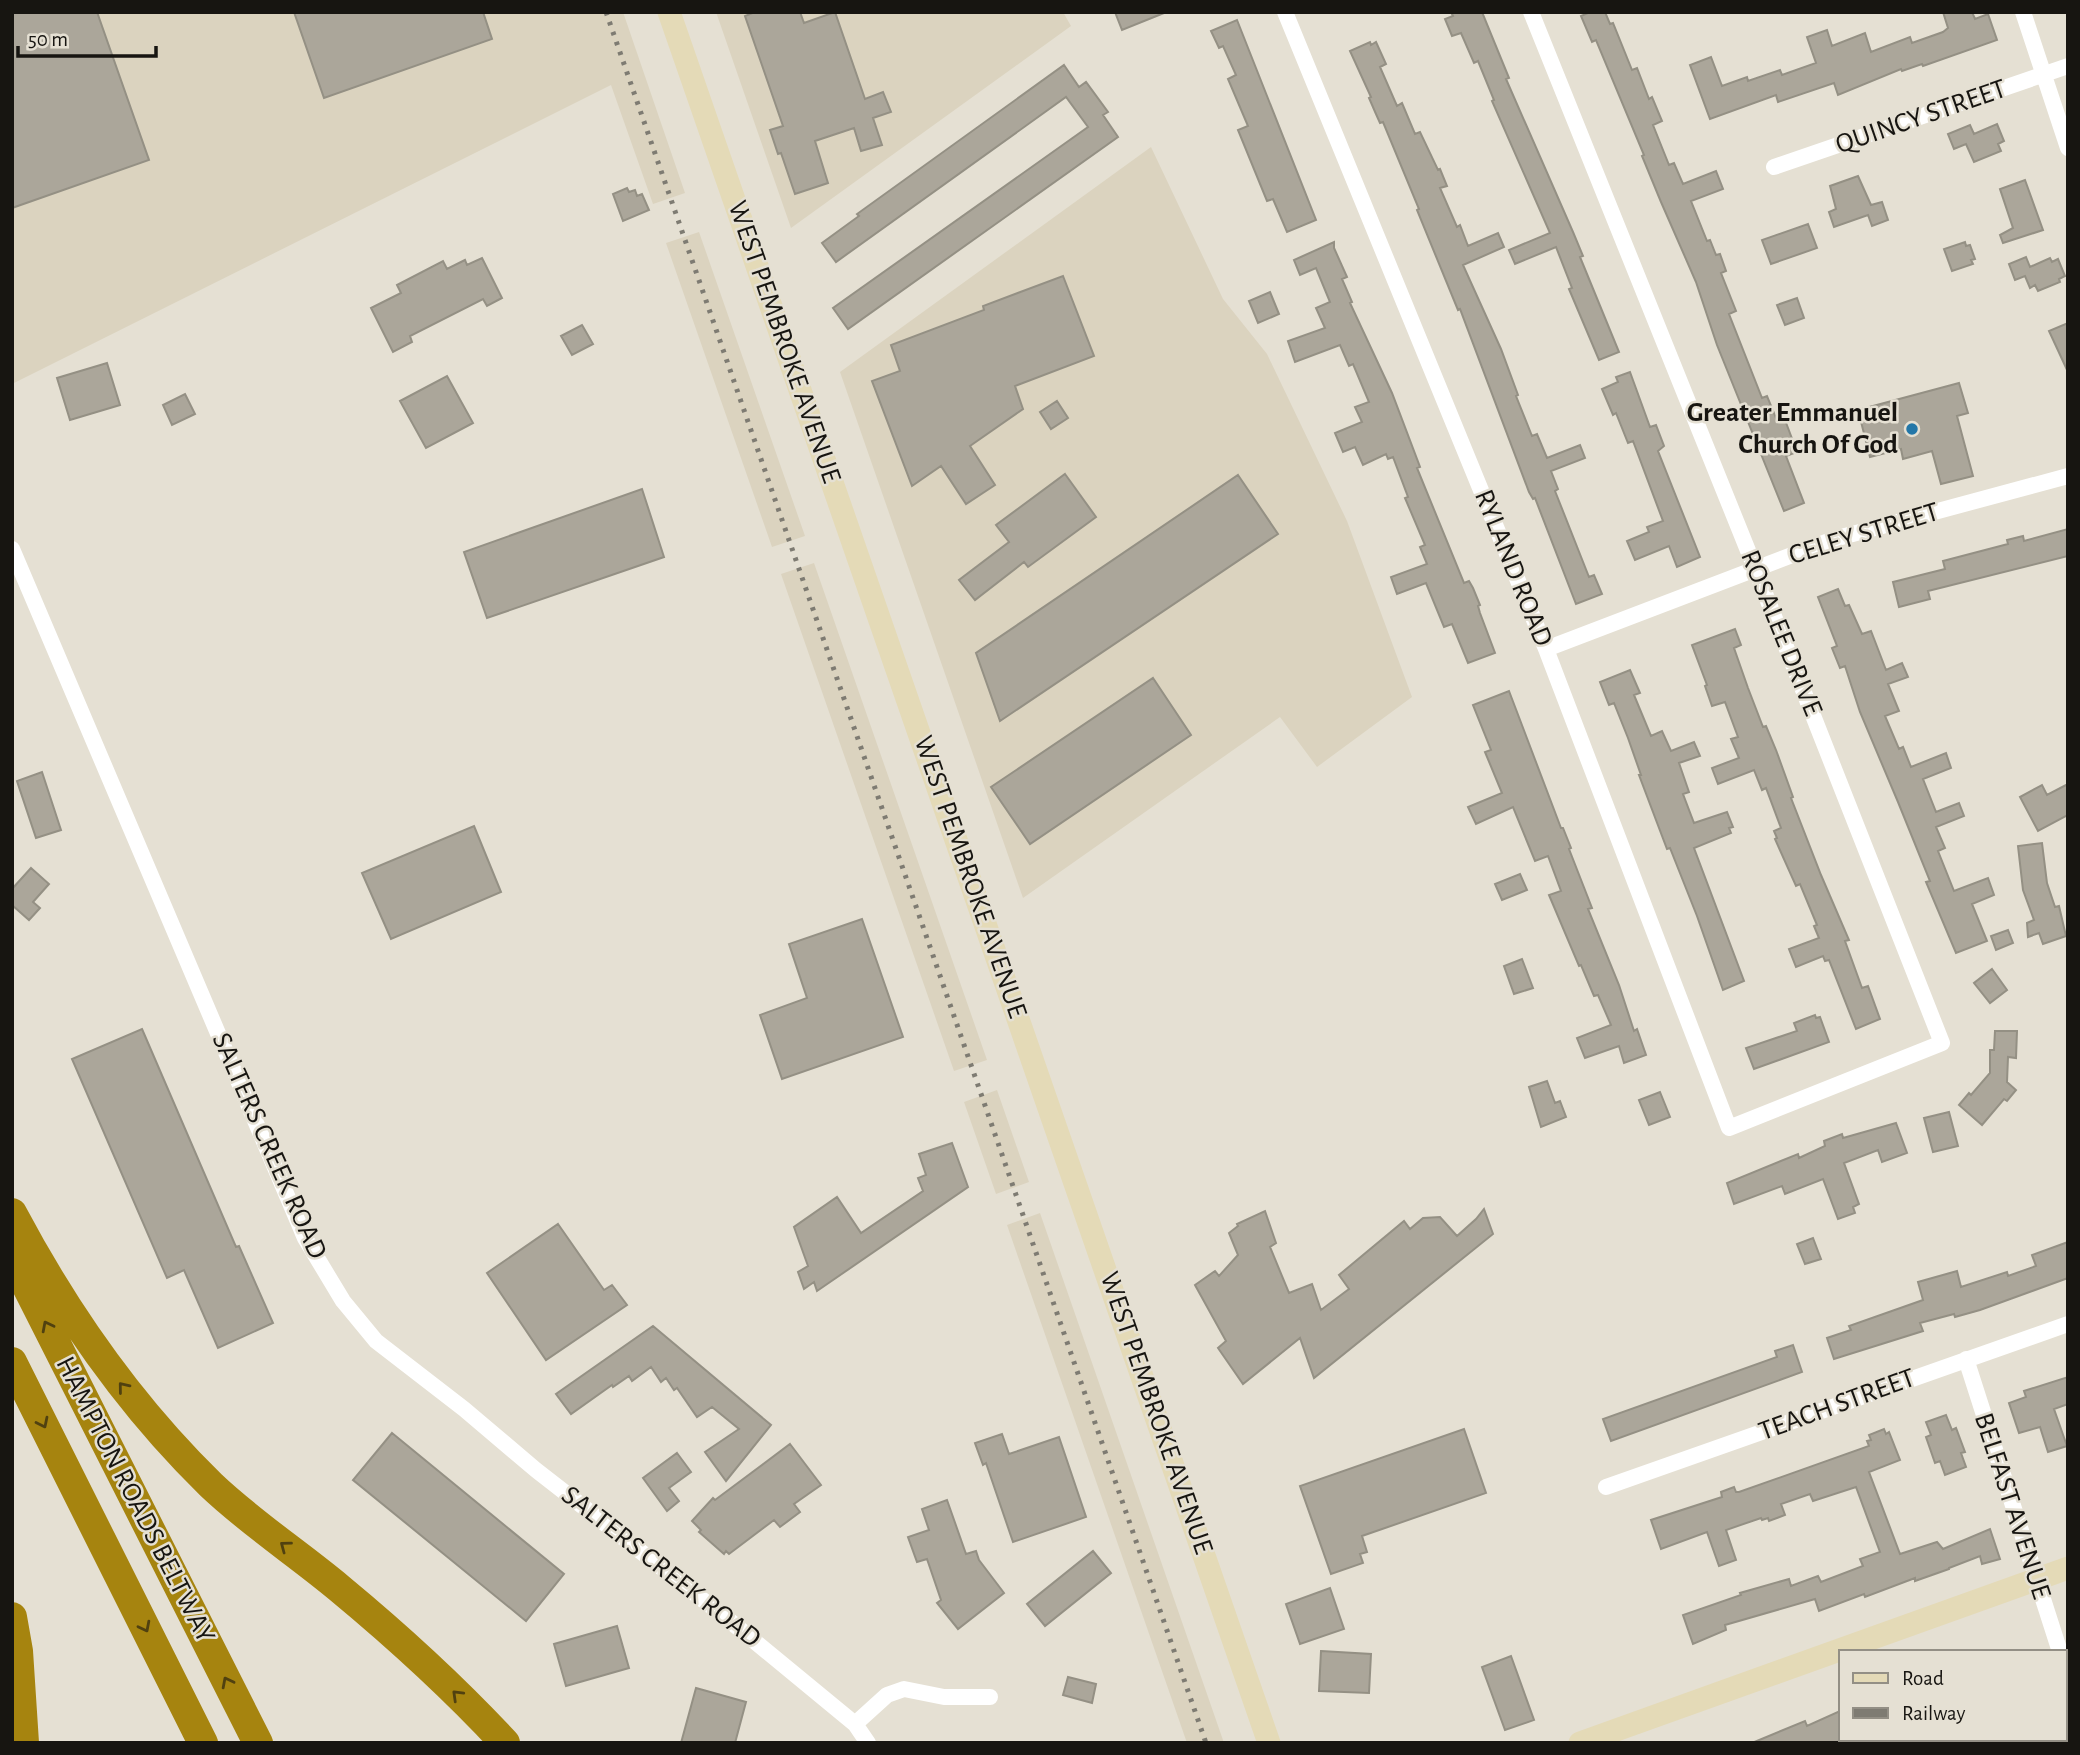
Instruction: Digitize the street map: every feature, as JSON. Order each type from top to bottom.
[{"type":"highway","points":[[12,1213],[29,1246],[98,1355],[166,1439],[213,1487],[264,1531],[339,1587],[400,1641],[505,1743]]},
{"type":"highway","name":"HAMPTON ROADS BELTWAY","points":[[12,1257],[258,1743]]},
{"type":"highway","name":"HAMPTON ROADS BELTWAY","points":[[12,1362],[203,1743]]},
{"type":"highway","points":[[12,1617],[18,1651],[24,1743]]},
{"type":"main road","name":"WEST PEMBROKE AVENUE","points":[[669,12],[1269,1743]]},
{"type":"main road","points":[[1840,1650],[2068,1568]]},
{"type":"main road","points":[[1580,1743],[1839,1650]]},
{"type":"street","name":"RYLAND ROAD","points":[[1284,12],[1546,649],[1729,1128]]},
{"type":"street","name":"ROSALEE DRIVE","points":[[1531,12],[1755,568],[1942,1043],[1729,1128]]},
{"type":"street","points":[[2023,12],[2068,148]]},
{"type":"street","name":"QUINCY STREET","points":[[1774,167],[2068,66]]},
{"type":"street","name":"CELEY STREET","points":[[1546,649],[1834,539],[2068,477]]},
{"type":"street","name":"SALTERS CREEK ROAD","points":[[12,549],[305,1238],[343,1301],[376,1341],[720,1613],[855,1724],[868,1743]]},
{"type":"street","name":"TEACH STREET","points":[[1606,1487],[2068,1324]]},
{"type":"street","name":"BELFAST AVENUE","points":[[1966,1359],[2059,1650]]},
{"type":"street","points":[[855,1724],[887,1695],[904,1689],[944,1697],[990,1697]]},
{"type":"shaded area","points":[[12,12],[623,12],[685,193],[653,204],[611,85],[12,384]]},
{"type":"shaded area","points":[[716,12],[1063,12],[1071,26],[791,228]]},
{"type":"shaded area","points":[[1151,147],[1223,299],[1267,354],[1347,521],[1412,697],[1317,767],[1280,717],[1023,898],[840,372]]},
{"type":"shaded area","points":[[699,232],[805,536],[772,547],[666,243]]},
{"type":"shaded area","points":[[814,563],[987,1060],[954,1071],[781,574]]},
{"type":"shaded area","points":[[997,1090],[1029,1182],[996,1194],[964,1102]]},
{"type":"shaded area","points":[[1040,1213],[1224,1743],[1187,1743],[1007,1225]]},
{"type":"building","points":[[12,12],[97,12],[149,160],[12,208]]},
{"type":"building","points":[[294,12],[483,12],[492,39],[324,98]]},
{"type":"building","points":[[755,12],[800,12],[804,23],[835,12],[865,99],[883,92],[891,112],[873,118],[882,145],[861,151],[854,128],[815,141],[828,183],[795,194],[770,130],[783,126],[745,16]]},
{"type":"building","points":[[1115,12],[1164,12],[1164,13],[1122,30]]},
{"type":"building","points":[[1451,12],[1482,12],[1509,78],[1506,79],[1583,256],[1580,257],[1619,352],[1599,360],[1569,289],[1572,288],[1556,247],[1515,264],[1509,250],[1550,233],[1492,101],[1494,100],[1478,61],[1474,63],[1461,33],[1452,36],[1445,19],[1453,16]]},
{"type":"building","points":[[1590,12],[1605,12],[1610,24],[1613,23],[1632,70],[1637,68],[1649,99],[1652,97],[1662,121],[1653,125],[1669,165],[1674,163],[1683,184],[1716,171],[1723,189],[1691,201],[1707,241],[1710,240],[1716,255],[1720,254],[1726,271],[1721,273],[1736,311],[1729,314],[1762,398],[1767,396],[1778,423],[1785,420],[1797,452],[1786,456],[1804,503],[1784,511],[1717,345],[1696,282],[1642,156],[1644,155],[1596,40],[1592,42],[1581,16]]},
{"type":"building","points":[[1943,12],[1972,12],[1975,19],[1988,14],[1997,40],[1923,66],[1922,64],[1902,71],[1901,69],[1838,95],[1834,83],[1778,102],[1776,95],[1710,119],[1690,65],[1711,57],[1722,86],[1780,70],[1782,75],[1816,63],[1807,37],[1827,30],[1832,46],[1865,33],[1871,52],[1910,37],[1912,43],[1943,32],[1948,28]]},
{"type":"building","points":[[1237,20],[1316,220],[1287,232],[1273,199],[1267,201],[1238,130],[1248,126],[1228,79],[1236,75],[1223,46],[1219,48],[1211,31]]},
{"type":"building","points":[[1370,42],[1371,45],[1376,42],[1386,64],[1380,67],[1397,106],[1402,103],[1415,134],[1420,132],[1438,170],[1440,169],[1447,186],[1440,188],[1468,246],[1498,233],[1504,247],[1463,265],[1501,349],[1532,436],[1537,434],[1547,458],[1580,445],[1585,458],[1551,471],[1558,489],[1555,491],[1589,577],[1594,575],[1602,594],[1576,604],[1535,498],[1533,499],[1529,492],[1460,309],[1458,310],[1383,122],[1380,123],[1350,51]]},
{"type":"building","points":[[1064,65],[1079,87],[1086,82],[1108,112],[1103,115],[1118,137],[848,329],[833,308],[1088,127],[1066,97],[836,262],[822,243],[859,216],[857,214]]},
{"type":"building","points":[[1997,124],[2004,141],[1998,144],[2001,151],[1974,162],[1966,144],[1954,149],[1948,134],[1970,125],[1974,134]]},
{"type":"building","points":[[1858,176],[1871,205],[1882,202],[1888,220],[1872,226],[1868,215],[1834,227],[1829,212],[1836,209],[1830,186]]},
{"type":"building","points":[[2025,180],[2043,230],[2003,243],[2000,235],[2013,228],[2000,189]]},
{"type":"building","points":[[627,188],[629,192],[635,190],[637,196],[642,194],[649,210],[623,221],[613,194]]},
{"type":"building","points":[[1808,224],[1817,248],[1771,264],[1762,240]]},
{"type":"building","points":[[1334,242],[1347,277],[1342,279],[1352,302],[1350,303],[1392,393],[1420,467],[1417,468],[1464,583],[1469,581],[1480,605],[1480,613],[1495,653],[1468,663],[1452,624],[1444,627],[1426,583],[1397,594],[1391,577],[1427,564],[1420,547],[1425,545],[1405,498],[1408,497],[1393,457],[1388,459],[1386,454],[1363,465],[1355,447],[1343,452],[1335,433],[1362,422],[1355,407],[1369,402],[1353,364],[1349,366],[1340,345],[1295,362],[1288,341],[1325,328],[1316,308],[1330,302],[1316,268],[1300,275],[1294,260]]},
{"type":"building","points":[[1965,242],[1966,246],[1970,245],[1975,259],[1971,260],[1973,264],[1952,271],[1944,249]]},
{"type":"building","points":[[2026,257],[2030,267],[2050,258],[2052,262],[2058,259],[2065,276],[2059,279],[2060,282],[2038,291],[2035,285],[2030,288],[2025,276],[2015,280],[2009,264]]},
{"type":"building","points":[[482,258],[502,298],[487,306],[483,299],[410,336],[412,342],[393,352],[371,308],[401,293],[397,285],[443,261],[447,269],[465,260],[467,265]]},
{"type":"building","points":[[1063,276],[1094,356],[1015,386],[1023,409],[970,446],[995,485],[966,504],[941,466],[912,486],[872,381],[900,371],[891,345],[984,310],[983,306]]},
{"type":"building","points":[[1270,292],[1279,314],[1258,323],[1249,301]]},
{"type":"building","points":[[1797,298],[1804,318],[1785,325],[1777,305]]},
{"type":"building","points":[[2068,323],[2068,372],[2049,331]]},
{"type":"building","points":[[582,325],[593,344],[572,355],[561,336]]},
{"type":"building","points":[[107,363],[120,405],[70,420],[57,378]]},
{"type":"building","points":[[1630,372],[1650,427],[1656,425],[1664,446],[1658,451],[1700,557],[1677,567],[1669,546],[1635,560],[1627,541],[1649,532],[1647,527],[1663,521],[1633,441],[1628,443],[1616,413],[1613,415],[1602,389],[1618,382],[1616,377]]},
{"type":"building","points":[[447,376],[473,423],[426,448],[400,401]]},
{"type":"building","name":"Greater Emmanuel Church Of God","points":[[1959,383],[1968,413],[1957,416],[1973,476],[1941,484],[1932,451],[1903,459],[1901,449],[1870,457],[1858,410]]},
{"type":"building","points":[[185,394],[195,414],[172,425],[163,405]]},
{"type":"building","points":[[1057,401],[1068,418],[1051,429],[1040,412]]},
{"type":"building","points":[[1065,474],[1096,517],[1028,567],[1024,562],[975,600],[959,580],[1009,542],[996,525]]},
{"type":"building","points":[[1238,475],[1278,534],[1000,721],[976,653]]},
{"type":"building","points":[[642,489],[664,557],[487,618],[464,552]]},
{"type":"building","points":[[2068,529],[2068,556],[1928,591],[1930,599],[1899,607],[1893,582],[1945,569],[1943,561],[2008,544],[2007,540],[2023,536],[2024,541]]},
{"type":"building","points":[[1838,589],[1845,606],[1849,605],[1862,634],[1871,631],[1886,670],[1902,663],[1908,677],[1888,684],[1899,711],[1885,716],[1899,749],[1903,747],[1911,767],[1946,753],[1951,768],[1923,779],[1936,812],[1959,803],[1964,816],[1936,827],[1945,848],[1938,851],[1954,891],[1988,878],[1994,895],[1972,904],[1987,941],[1956,953],[1926,882],[1930,881],[1860,712],[1845,666],[1840,668],[1832,648],[1837,646],[1818,597]]},
{"type":"building","points":[[1735,629],[1741,645],[1734,648],[1748,688],[1763,727],[1766,726],[1776,750],[1793,797],[1791,798],[1849,940],[1845,941],[1862,988],[1868,986],[1880,1019],[1856,1029],[1829,960],[1825,961],[1823,956],[1796,967],[1789,949],[1819,938],[1814,926],[1817,925],[1800,884],[1796,886],[1775,839],[1777,838],[1774,831],[1781,828],[1766,788],[1762,790],[1754,770],[1718,784],[1712,768],[1739,758],[1731,739],[1738,737],[1725,702],[1712,706],[1692,645]]},
{"type":"building","points":[[1630,670],[1640,693],[1634,695],[1651,736],[1662,731],[1671,751],[1694,742],[1700,756],[1679,763],[1689,792],[1683,794],[1694,823],[1727,812],[1733,827],[1729,828],[1731,833],[1694,848],[1744,981],[1723,990],[1697,916],[1670,848],[1667,849],[1639,775],[1628,738],[1614,703],[1609,705],[1600,682]]},
{"type":"building","points":[[1153,678],[1191,735],[1030,844],[991,787]]},
{"type":"building","points":[[1509,691],[1571,848],[1569,849],[1592,908],[1588,909],[1619,985],[1634,1031],[1637,1029],[1646,1055],[1624,1063],[1619,1046],[1585,1058],[1577,1038],[1611,1025],[1598,995],[1594,996],[1581,965],[1579,966],[1549,895],[1561,891],[1548,856],[1535,861],[1513,807],[1476,824],[1468,807],[1502,793],[1485,752],[1491,750],[1473,705]]},
{"type":"building","points":[[42,772],[61,830],[36,838],[17,781]]},
{"type":"building","points":[[2068,784],[2068,815],[2038,831],[2020,797],[2042,785],[2047,795]]},
{"type":"building","points":[[474,826],[501,892],[391,939],[362,873]]},
{"type":"building","points":[[2042,843],[2047,883],[2055,907],[2059,906],[2066,936],[2043,944],[2039,933],[2028,937],[2027,923],[2034,920],[2023,890],[2018,846]]},
{"type":"building","points":[[31,868],[49,884],[33,902],[40,908],[29,920],[12,905],[12,889]]},
{"type":"building","points":[[1520,874],[1527,890],[1502,900],[1495,884]]},
{"type":"building","points":[[862,919],[903,1037],[782,1079],[760,1015],[807,998],[789,944]]},
{"type":"building","points":[[2008,930],[2013,943],[1996,950],[1991,936]]},
{"type":"building","points":[[1522,959],[1533,988],[1514,994],[1504,966]]},
{"type":"building","points":[[1992,969],[2007,990],[1990,1003],[1974,983]]},
{"type":"building","points":[[1815,1015],[1816,1018],[1820,1017],[1829,1042],[1754,1069],[1746,1048],[1797,1031],[1794,1023]]},
{"type":"building","points":[[142,1029],[236,1247],[239,1246],[273,1323],[218,1348],[184,1270],[167,1278],[72,1059]]},
{"type":"building","points":[[1995,1031],[2017,1031],[2016,1058],[2008,1057],[2007,1082],[2016,1090],[2007,1101],[2004,1099],[1982,1125],[1959,1105],[1990,1073],[1990,1050],[1994,1050]]},
{"type":"building","points":[[1547,1081],[1555,1103],[1560,1101],[1566,1117],[1541,1127],[1529,1087]]},
{"type":"building","points":[[1660,1092],[1670,1117],[1649,1125],[1639,1100]]},
{"type":"building","points":[[1949,1112],[1958,1146],[1933,1152],[1924,1118]]},
{"type":"building","points":[[1896,1123],[1907,1153],[1882,1162],[1878,1150],[1844,1163],[1859,1204],[1853,1207],[1855,1213],[1838,1219],[1823,1179],[1785,1194],[1782,1186],[1734,1204],[1727,1183],[1798,1154],[1799,1158],[1825,1146],[1824,1141],[1842,1134],[1843,1138]]},
{"type":"building","points":[[952,1143],[968,1187],[817,1291],[814,1282],[804,1289],[798,1272],[808,1266],[794,1227],[837,1197],[861,1233],[923,1191],[918,1178],[926,1175],[919,1154]]},
{"type":"building","points":[[1484,1209],[1493,1234],[1314,1378],[1300,1338],[1243,1384],[1218,1348],[1226,1341],[1195,1285],[1215,1271],[1219,1276],[1238,1255],[1229,1233],[1237,1224],[1265,1211],[1276,1243],[1270,1247],[1289,1293],[1312,1284],[1321,1310],[1349,1289],[1339,1275],[1404,1221],[1410,1229],[1423,1218],[1440,1217],[1457,1236]]},
{"type":"building","points":[[558,1224],[604,1290],[612,1285],[627,1305],[546,1360],[487,1273]]},
{"type":"building","points":[[1813,1238],[1821,1259],[1805,1264],[1797,1244]]},
{"type":"building","points":[[2068,1242],[2068,1278],[1980,1310],[1920,1323],[1923,1331],[1834,1359],[1827,1338],[1851,1330],[1849,1326],[1923,1300],[1918,1282],[1957,1271],[1961,1287],[2007,1272],[2008,1276],[2036,1266],[2032,1255]]},
{"type":"building","points":[[653,1326],[771,1425],[726,1481],[705,1452],[739,1429],[712,1407],[697,1417],[677,1388],[674,1390],[666,1378],[661,1382],[651,1367],[632,1381],[629,1376],[613,1387],[612,1385],[571,1414],[556,1394]]},
{"type":"building","points":[[1793,1345],[1802,1372],[1611,1441],[1603,1419],[1777,1357],[1775,1351]]},
{"type":"building","points":[[2068,1377],[2068,1404],[2054,1409],[2067,1446],[2048,1452],[2040,1427],[2019,1433],[2009,1403],[2026,1397],[2024,1391]]},
{"type":"building","points":[[1946,1415],[1952,1430],[1956,1428],[1965,1452],[1961,1453],[1966,1467],[1945,1475],[1940,1461],[1935,1463],[1926,1437],[1931,1435],[1926,1422]]},
{"type":"building","points":[[1464,1429],[1486,1493],[1362,1536],[1367,1552],[1360,1554],[1363,1563],[1331,1574],[1300,1486]]},
{"type":"building","points":[[1884,1429],[1886,1434],[1889,1432],[1900,1460],[1869,1472],[1900,1554],[1937,1542],[1943,1549],[1990,1529],[2000,1559],[1982,1564],[1980,1556],[1915,1581],[1915,1578],[1819,1611],[1815,1599],[1725,1625],[1726,1630],[1693,1644],[1683,1615],[1741,1595],[1740,1593],[1789,1579],[1791,1586],[1818,1576],[1821,1582],[1863,1566],[1860,1559],[1880,1552],[1856,1487],[1813,1501],[1810,1494],[1781,1504],[1785,1515],[1769,1521],[1768,1518],[1761,1518],[1726,1530],[1736,1560],[1719,1566],[1707,1532],[1661,1549],[1651,1520],[1722,1497],[1721,1492],[1734,1487],[1736,1492],[1739,1492],[1869,1446],[1869,1435]]},
{"type":"building","points":[[392,1433],[564,1574],[526,1621],[353,1480]]},
{"type":"building","points":[[1002,1434],[1009,1454],[1059,1437],[1086,1517],[1013,1542],[986,1463],[983,1465],[975,1443]]},
{"type":"building","points":[[790,1444],[821,1485],[794,1504],[800,1512],[780,1527],[774,1520],[729,1554],[726,1551],[724,1554],[699,1532],[701,1530],[692,1521],[713,1498],[715,1500]]},
{"type":"building","points":[[677,1453],[691,1472],[669,1488],[679,1501],[667,1511],[643,1478]]},
{"type":"building","points":[[947,1500],[966,1554],[976,1551],[979,1560],[1004,1593],[958,1629],[937,1603],[941,1600],[927,1559],[917,1562],[908,1537],[929,1530],[922,1509]]},
{"type":"building","points":[[1093,1551],[1111,1573],[1045,1626],[1027,1604]]},
{"type":"building","points":[[1330,1588],[1344,1629],[1300,1644],[1286,1604]]},
{"type":"building","points":[[617,1626],[629,1668],[566,1686],[554,1644]]},
{"type":"building","points":[[1321,1651],[1371,1654],[1369,1693],[1319,1691]]},
{"type":"building","points":[[1511,1656],[1534,1720],[1505,1730],[1482,1667]]},
{"type":"building","points":[[1068,1677],[1096,1684],[1092,1703],[1063,1695]]},
{"type":"building","points":[[696,1688],[746,1702],[735,1743],[681,1743]]},
{"type":"building","points":[[1839,1711],[1840,1743],[1752,1743],[1805,1721],[1807,1726]]},
{"type":"railway","points":[[606,12],[1206,1743]]},
{"type":"place","name":"Greater Emmanuel Church Of God","points":[[1912,429]]}]
